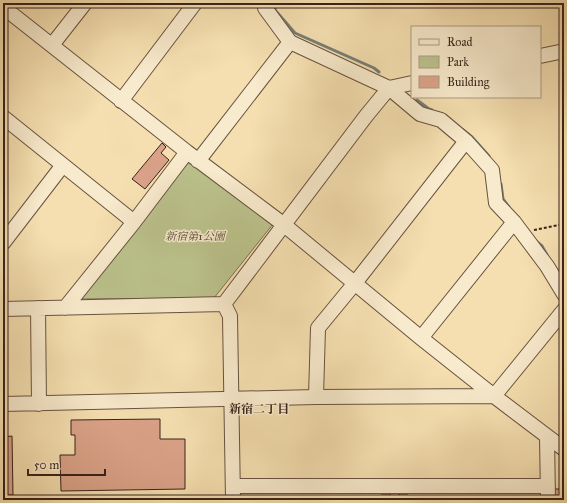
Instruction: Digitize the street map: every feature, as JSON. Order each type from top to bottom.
[{"type":"street","points":[[52,45],[85,3]]},
{"type":"street","points":[[121,101],[195,3]]},
{"type":"street","points":[[265,3],[265,8],[290,42],[389,88],[420,114],[440,120],[466,142],[492,170],[496,203],[518,227],[547,266],[564,294]]},
{"type":"street","points":[[3,7],[198,161],[284,224],[421,338],[564,449]]},
{"type":"street","points":[[198,161],[290,42]]},
{"type":"street","points":[[541,56],[564,51]]},
{"type":"street","points":[[224,304],[366,116],[389,88],[411,83]]},
{"type":"street","points":[[3,117],[134,222]]},
{"type":"street","points":[[316,397],[318,328],[466,142]]},
{"type":"street","points":[[64,308],[134,222],[187,152]]},
{"type":"street","points":[[3,243],[63,165]]},
{"type":"street","points":[[421,338],[518,227]]},
{"type":"street","points":[[3,309],[224,304]]},
{"type":"street","points":[[224,304],[230,316],[233,493],[548,486]]},
{"type":"street","points":[[38,308],[39,404]]},
{"type":"street","points":[[494,396],[564,310]]},
{"type":"street","points":[[3,404],[316,397],[494,396]]},
{"type":"street","points":[[547,436],[548,500]]},
{"type":"path","points":[[518,227],[564,224]]},
{"type":"green space","name":"新宿第1公園","points":[[187,161],[273,224],[214,298],[78,299]]},
{"type":"building","points":[[162,143],[166,147],[161,153],[169,160],[145,189],[132,179]]},
{"type":"building","points":[[160,419],[160,439],[185,439],[185,489],[61,491],[60,455],[75,455],[75,435],[71,435],[71,420]]},
{"type":"building","points":[[12,436],[13,495],[5,495],[5,500],[3,500],[3,437]]},
{"type":"building","points":[[554,489],[564,489],[564,500],[554,500]]},
{"type":"building","points":[[390,492],[399,492],[399,495],[408,495],[408,500],[381,500],[381,495],[390,495]]},
{"type":"waterway","points":[[276,3],[275,10],[295,33],[374,68],[379,72]]},
{"type":"waterway","points":[[417,100],[432,110]]},
{"type":"waterway","points":[[463,130],[472,137],[489,156]]},
{"type":"waterway","points":[[501,184],[503,199],[509,207]]},
{"type":"waterway","points":[[536,241],[542,246],[547,255]]},
{"type":"district","name":"新宿二丁目","points":[[259,409]]}]
